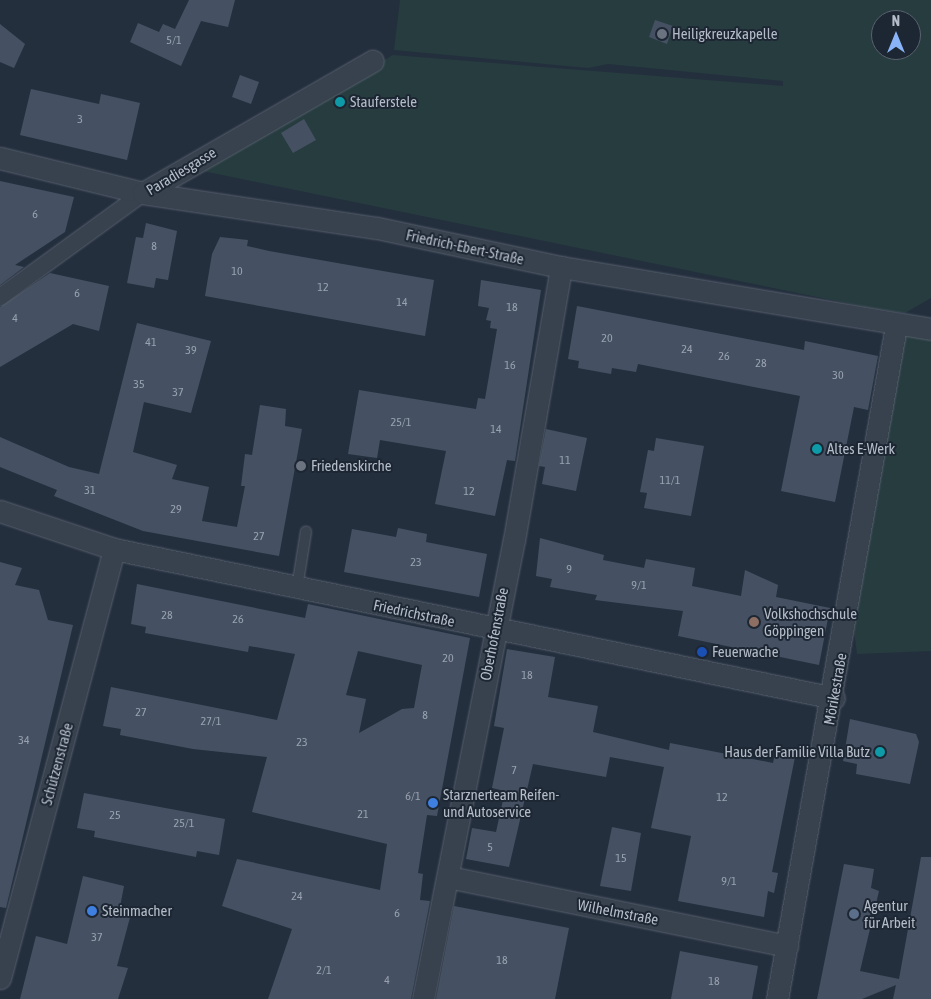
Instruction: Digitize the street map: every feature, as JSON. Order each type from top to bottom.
[{"type":"street","name":"Paradiesgasse","points":[[0,297],[143,193],[373,61]]},
{"type":"street","name":"Friedrich-Ebert-Straße","points":[[0,158],[143,193],[377,228],[562,267],[896,326],[931,329]]},
{"type":"street","name":"Oberhofenstraße","points":[[423,999],[448,878],[562,267]]},
{"type":"street","points":[[896,326],[931,316]]},
{"type":"street","name":"Mörikestraße","points":[[778,999],[834,698],[896,326]]},
{"type":"street","name":"Friedrichstraße","points":[[0,511],[114,549],[493,630],[834,698]]},
{"type":"street","name":"Schützenstraße","points":[[0,978],[114,549]]},
{"type":"street","name":"Wilhelmstraße","points":[[448,878],[787,946]]},
{"type":"lane","points":[[296,588],[306,532]]},
{"type":"green space","points":[[400,0],[931,0],[931,298],[905,313],[866,307],[193,169],[393,55],[783,86],[783,81],[608,64],[588,68],[394,50]]},
{"type":"green space","points":[[896,326],[931,329],[931,651],[857,654],[850,599]]},
{"type":"building","points":[[189,0],[235,0],[228,27],[201,21],[181,66],[130,42],[138,23],[159,32],[163,24],[175,29]]},
{"type":"building","name":"Heiligkreuzkapelle","points":[[655,20],[673,26],[667,44],[649,37]]},
{"type":"building","points":[[0,24],[25,44],[14,68],[0,62]]},
{"type":"building","points":[[240,75],[259,82],[251,104],[232,97]]},
{"type":"building","points":[[31,89],[99,104],[101,94],[140,103],[127,160],[20,135]]},
{"type":"building","points":[[304,119],[316,140],[293,153],[281,133]]},
{"type":"building","points":[[0,181],[74,197],[65,232],[15,265],[24,267],[0,285]]},
{"type":"building","points":[[146,223],[177,231],[168,280],[156,278],[154,288],[127,283],[136,237],[143,238]]},
{"type":"building","points":[[220,237],[248,240],[247,246],[269,251],[434,280],[425,336],[205,296],[212,254]]},
{"type":"building","points":[[50,273],[109,286],[99,331],[73,324],[0,367],[0,307]]},
{"type":"building","points":[[481,280],[541,290],[515,461],[507,460],[495,516],[435,504],[446,451],[380,440],[377,458],[348,454],[359,390],[476,409],[478,398],[485,399],[497,329],[490,328],[491,321],[486,320],[489,308],[478,306]]},
{"type":"building","points":[[577,306],[804,350],[805,341],[878,356],[868,410],[854,407],[835,502],[781,491],[800,396],[638,364],[636,372],[612,368],[611,374],[578,368],[579,361],[568,359]]},
{"type":"building","points":[[137,323],[211,341],[191,413],[144,402],[133,452],[177,465],[172,479],[209,487],[202,521],[237,527],[245,486],[241,486],[245,454],[252,455],[260,405],[286,409],[285,426],[302,429],[279,556],[143,531],[54,496],[57,490],[0,467],[0,437],[69,467],[99,474]]},
{"type":"building","points":[[546,429],[587,438],[576,491],[542,484],[545,467],[539,466]]},
{"type":"building","points":[[656,438],[704,446],[691,516],[644,508],[647,493],[640,492],[648,450],[654,451]]},
{"type":"building","points":[[398,528],[427,534],[426,542],[487,554],[479,597],[344,572],[352,529],[396,537]]},
{"type":"building","points":[[540,538],[604,555],[603,560],[644,568],[646,559],[695,568],[692,586],[741,596],[745,570],[778,585],[776,597],[830,608],[819,665],[678,636],[683,611],[595,600],[597,595],[550,587],[552,579],[536,576]]},
{"type":"building","points":[[0,562],[22,568],[15,585],[39,590],[48,620],[73,625],[6,908],[0,907]]},
{"type":"building","points":[[137,584],[305,618],[308,604],[470,638],[437,816],[427,815],[418,873],[423,874],[420,900],[430,901],[411,999],[268,999],[292,929],[222,906],[237,859],[380,890],[387,844],[252,812],[267,757],[193,749],[120,735],[121,729],[103,726],[111,687],[277,720],[295,654],[249,646],[248,652],[145,633],[146,627],[131,624]],"holes":[[[358,651],[422,665],[414,708],[402,709],[359,733],[366,699],[346,695]]]},
{"type":"building","points":[[507,649],[555,657],[548,697],[598,706],[593,732],[669,750],[670,743],[773,763],[775,753],[795,757],[772,872],[778,873],[774,893],[768,891],[764,917],[678,901],[691,836],[651,828],[664,767],[610,757],[606,777],[533,764],[509,867],[466,859],[472,828],[496,832],[505,791],[492,788],[504,728],[494,726]]},
{"type":"building","name":"Haus der Familie Villa Butz","points":[[850,719],[916,734],[919,742],[910,784],[856,774],[857,764],[843,761]]},
{"type":"building","points":[[84,793],[225,819],[219,855],[197,851],[196,857],[94,837],[95,831],[77,828]]},
{"type":"building","points":[[612,827],[641,833],[631,891],[600,886]]},
{"type":"building","name":"Agentur für Arbeit","points":[[921,857],[931,857],[931,999],[893,999],[896,985],[862,999],[817,999],[844,864],[874,869],[871,888],[879,891],[860,971],[899,979]]},
{"type":"building","points":[[83,876],[124,886],[120,907],[132,910],[117,966],[128,968],[118,999],[20,999],[36,936],[67,944]]},
{"type":"building","points":[[454,906],[569,928],[555,999],[436,999]]},
{"type":"building","points":[[680,951],[758,966],[752,999],[671,999]]},
{"type":"place","name":"Heiligkreuzkapelle","points":[[662,34]]},
{"type":"place","name":"Stauferstele","points":[[340,102]]},
{"type":"place","name":"Altes E-Werk","points":[[817,449]]},
{"type":"place","name":"Friedenskirche","points":[[301,466]]},
{"type":"place","name":"Volkshochschule Göppingen","points":[[754,622]]},
{"type":"place","name":"Feuerwache","points":[[702,652]]},
{"type":"place","name":"Haus der Familie Villa Butz","points":[[880,752]]},
{"type":"place","name":"Starznerteam Reifen- und Autoservice","points":[[433,803]]},
{"type":"place","name":"Steinmacher","points":[[92,911]]},
{"type":"place","name":"Agentur für Arbeit","points":[[854,914]]}]
